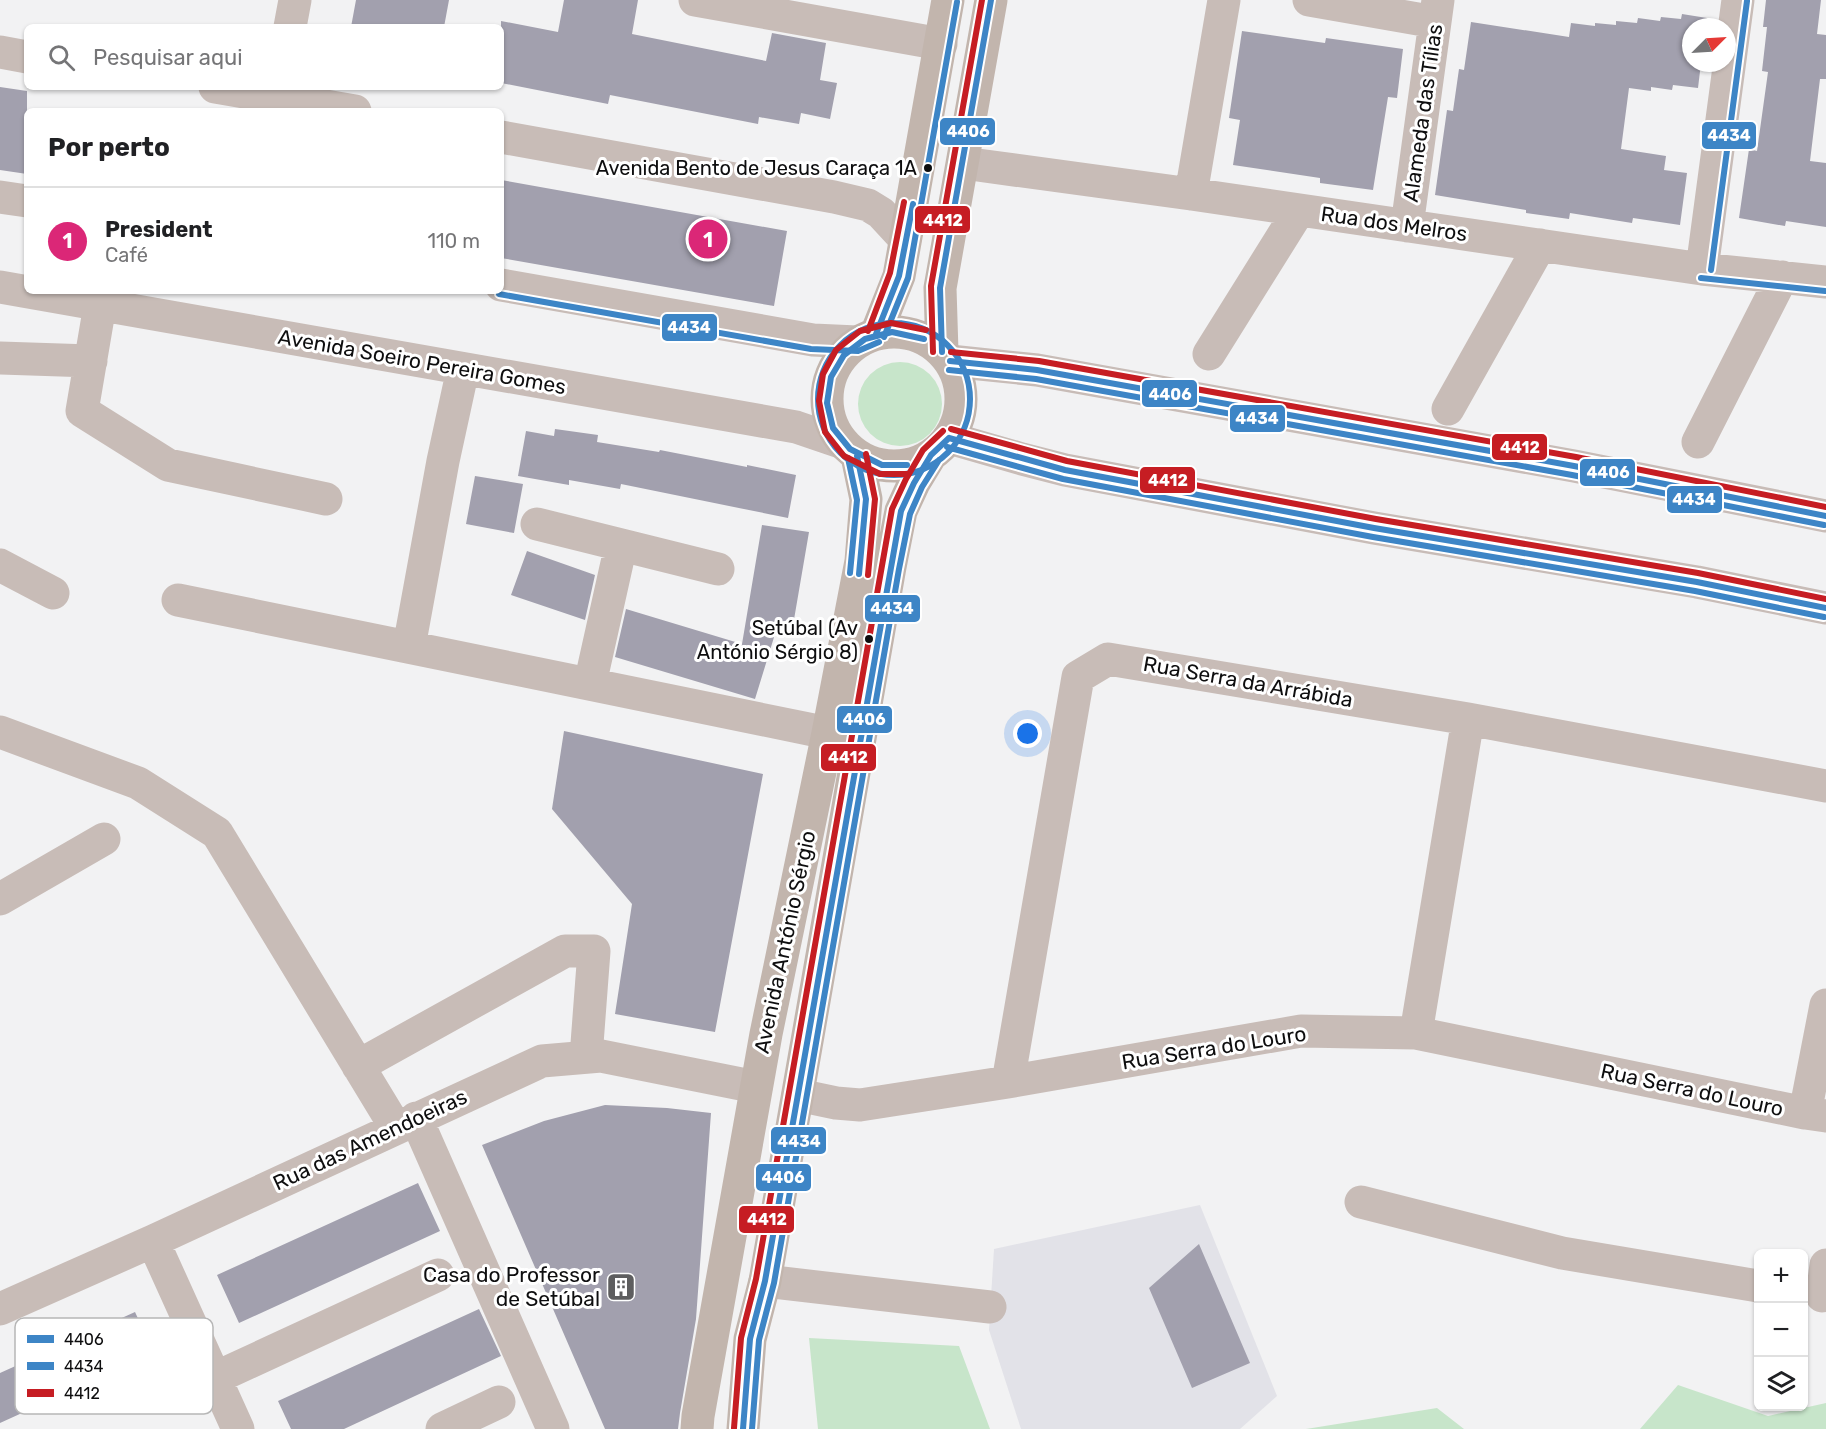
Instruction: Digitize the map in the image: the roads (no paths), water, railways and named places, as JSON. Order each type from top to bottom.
[{"type":"main road","points":[[850,450],[831,424],[827,401],[829,378],[840,358],[866,338],[899,276],[948,0]]},
{"type":"main road","points":[[946,357],[940,288],[992,0]]},
{"type":"main road","points":[[866,338],[900,332],[923,338],[946,357],[957,377],[961,398],[958,419],[940,446]]},
{"type":"main road","name":"Avenida Soeiro Pereira Gomes","points":[[850,450],[881,465],[907,465],[940,446]]},
{"type":"main road","name":"Avenida António Sérgio","points":[[743,1429],[750,1339],[765,1281],[901,511],[914,483],[940,446]]},
{"type":"main road","name":"Avenida António Sérgio","points":[[697,1429],[766,1034],[861,561],[866,499],[850,450]]},
{"type":"street","points":[[291,24],[295,0]]},
{"type":"street","points":[[695,0],[731,3],[941,44]]},
{"type":"street","points":[[1191,194],[1224,0]]},
{"type":"street","points":[[1309,0],[1437,11]]},
{"type":"street","points":[[1702,268],[1738,0]]},
{"type":"street","name":"Alameda das Tílias","points":[[1407,226],[1437,11]]},
{"type":"street","points":[[0,52],[24,56]]},
{"type":"street","points":[[253,90],[278,92],[343,108]]},
{"type":"street","points":[[504,138],[834,196],[868,205],[881,213],[905,239]]},
{"type":"street","name":"Rua dos Melros","points":[[963,163],[1702,268],[1826,282]]},
{"type":"street","points":[[0,197],[24,201]]},
{"type":"street","points":[[1209,354],[1299,210]]},
{"type":"street","points":[[1448,409],[1540,245]]},
{"type":"street","points":[[1698,442],[1782,277]]},
{"type":"street","points":[[504,286],[813,340],[866,338]]},
{"type":"street","name":"Avenida Soeiro Pereira Gomes","points":[[0,287],[24,291]]},
{"type":"street","name":"Avenida Soeiro Pereira Gomes","points":[[41,294],[796,427],[850,450]]},
{"type":"street","points":[[100,304],[82,411],[168,465],[326,499]]},
{"type":"street","points":[[946,357],[1036,370],[1574,466],[1826,516]]},
{"type":"street","points":[[0,358],[91,361]]},
{"type":"street","points":[[409,647],[443,461],[463,369]]},
{"type":"street","points":[[940,446],[1374,528],[1698,582],[1826,608]]},
{"type":"street","points":[[537,524],[718,569]]},
{"type":"street","points":[[590,684],[621,545]]},
{"type":"street","points":[[0,566],[53,593]]},
{"type":"street","points":[[178,600],[828,733]]},
{"type":"street","name":"Rua Serra da Arrábida","points":[[1008,1082],[1078,677],[1108,658],[1468,719],[1826,786]]},
{"type":"street","points":[[1416,1033],[1468,719]]},
{"type":"street","points":[[0,732],[138,783],[217,834],[358,1066],[406,1123],[553,1429]]},
{"type":"street","points":[[0,899],[104,839]]},
{"type":"street","points":[[358,1066],[565,951],[594,951],[586,1057]]},
{"type":"street","name":"Rua Serra do Louro","points":[[798,1095],[860,1105],[1008,1082],[1301,1031],[1416,1033],[1816,1114],[1826,1005]]},
{"type":"street","name":"Rua das Amendoeiras","points":[[0,1309],[153,1241],[542,1061],[601,1056],[756,1087]]},
{"type":"street","points":[[1361,1202],[1562,1253],[1754,1285]]},
{"type":"street","points":[[153,1241],[188,1318]]},
{"type":"street","points":[[215,1378],[438,1275]]},
{"type":"street","points":[[765,1281],[990,1307]]},
{"type":"street","points":[[213,1374],[238,1429]]},
{"type":"street","points":[[442,1429],[500,1402]]},
{"type":"place","name":"Avenida Bento de Jesus Caraça 1A","points":[[928,168]]},
{"type":"place","name":"President","points":[[708,239]]},
{"type":"place","name":"Setúbal (Av António Sérgio 8)","points":[[869,639]]},
{"type":"place","name":"Casa do Professor de Setúbal","points":[[621,1287]]}]
